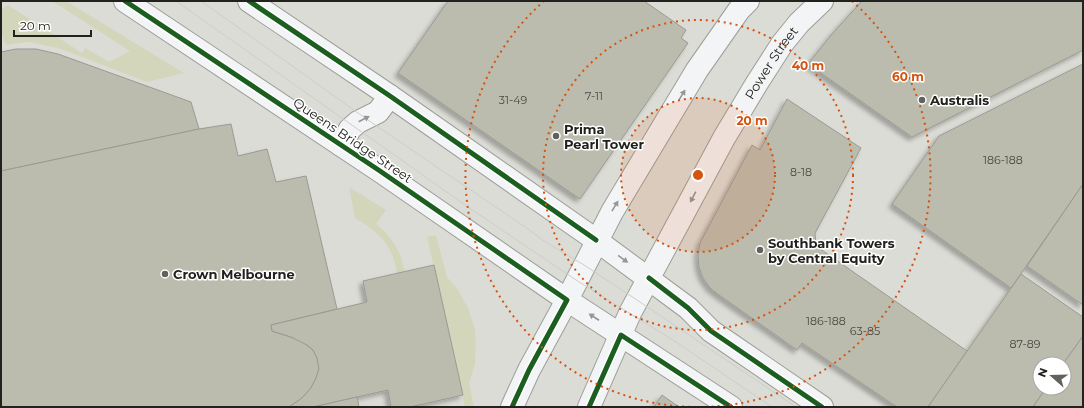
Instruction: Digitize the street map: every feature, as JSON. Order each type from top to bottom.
[{"type":"street","name":"Queens Bridge Street","points":[[125,1],[341,145],[567,300],[731,407]]},
{"type":"street","points":[[249,1],[390,96],[596,240],[688,308],[711,331],[822,407]]},
{"type":"street","points":[[512,407],[529,370],[612,212],[697,70],[748,1]]},
{"type":"street","name":"Power Street","points":[[589,407],[630,313],[724,138],[757,83],[790,34],[822,1]]},
{"type":"street","points":[[341,145],[350,128],[358,122],[378,112],[390,96]]},
{"type":"green space","points":[[52,1],[66,1],[184,73],[147,82],[58,48],[29,42],[7,45],[2,33],[1,9],[8,5],[82,53],[85,48],[109,62],[130,51]]},
{"type":"green space","points":[[349,187],[386,210],[376,224],[387,234],[395,245],[401,257],[405,272],[397,274],[392,255],[384,240],[355,218]]},
{"type":"green space","points":[[436,235],[447,277],[458,290],[468,308],[475,330],[475,364],[469,383],[474,407],[465,407],[427,237]]},
{"type":"building","name":"Prima Pearl Tower","points":[[448,1],[644,1],[686,30],[681,38],[688,43],[580,199],[398,73]]},
{"type":"building","name":"Australis","points":[[862,1],[1083,1],[1083,50],[912,137],[808,64],[832,34]]},
{"type":"building","points":[[16,49],[36,49],[58,54],[191,102],[199,129],[1,171],[1,52]]},
{"type":"building","points":[[1083,64],[1083,184],[1011,288],[892,204],[939,136]]},
{"type":"building","name":"Southbank Towers by Central Equity","points":[[787,99],[861,148],[815,233],[816,246],[967,351],[928,407],[897,407],[802,343],[797,350],[719,295],[710,288],[703,278],[699,267],[698,255],[700,243],[752,145],[760,150]]},
{"type":"building","name":"Crown Melbourne","points":[[231,124],[238,156],[267,149],[276,182],[306,176],[337,309],[271,325],[272,331],[300,340],[313,350],[317,358],[319,369],[311,388],[302,398],[289,407],[1,407],[1,171],[199,129]]},
{"type":"building","points":[[1083,184],[1083,305],[1027,266]]},
{"type":"building","points":[[434,265],[463,395],[410,407],[391,407],[388,390],[313,407],[289,407],[302,398],[311,388],[319,369],[317,358],[313,350],[307,345],[291,337],[272,331],[271,325],[367,302],[363,281]]},
{"type":"building","points":[[1021,274],[1083,317],[1083,336],[1069,356],[1032,356],[1032,396],[1041,396],[1033,407],[928,407]]},
{"type":"building","points":[[1083,336],[1083,407],[1033,407],[1041,396],[1072,396],[1072,356],[1069,356]]},
{"type":"building","points":[[662,395],[679,407],[654,407]]},
{"type":"building","points":[[357,397],[359,407],[313,407]]},
{"type":"tram line","points":[[176,1],[468,207],[576,280],[676,342],[772,407]]},
{"type":"tram line","points":[[201,1],[365,118],[544,241],[584,265],[796,407]]},
{"type":"cycle path","points":[[125,1],[380,171],[567,300],[529,370],[512,407]]},
{"type":"cycle path","points":[[249,1],[390,96],[596,240]]},
{"type":"cycle path","points":[[649,278],[688,308],[711,331],[822,407]]},
{"type":"cycle path","points":[[589,407],[621,335],[731,407]]},
{"type":"place","name":"Australis","points":[[922,100]]},
{"type":"place","name":"Prima Pearl Tower","points":[[556,136]]},
{"type":"place","name":"Southbank Towers by Central Equity","points":[[760,250]]},
{"type":"place","name":"Crown Melbourne","points":[[165,274]]}]
